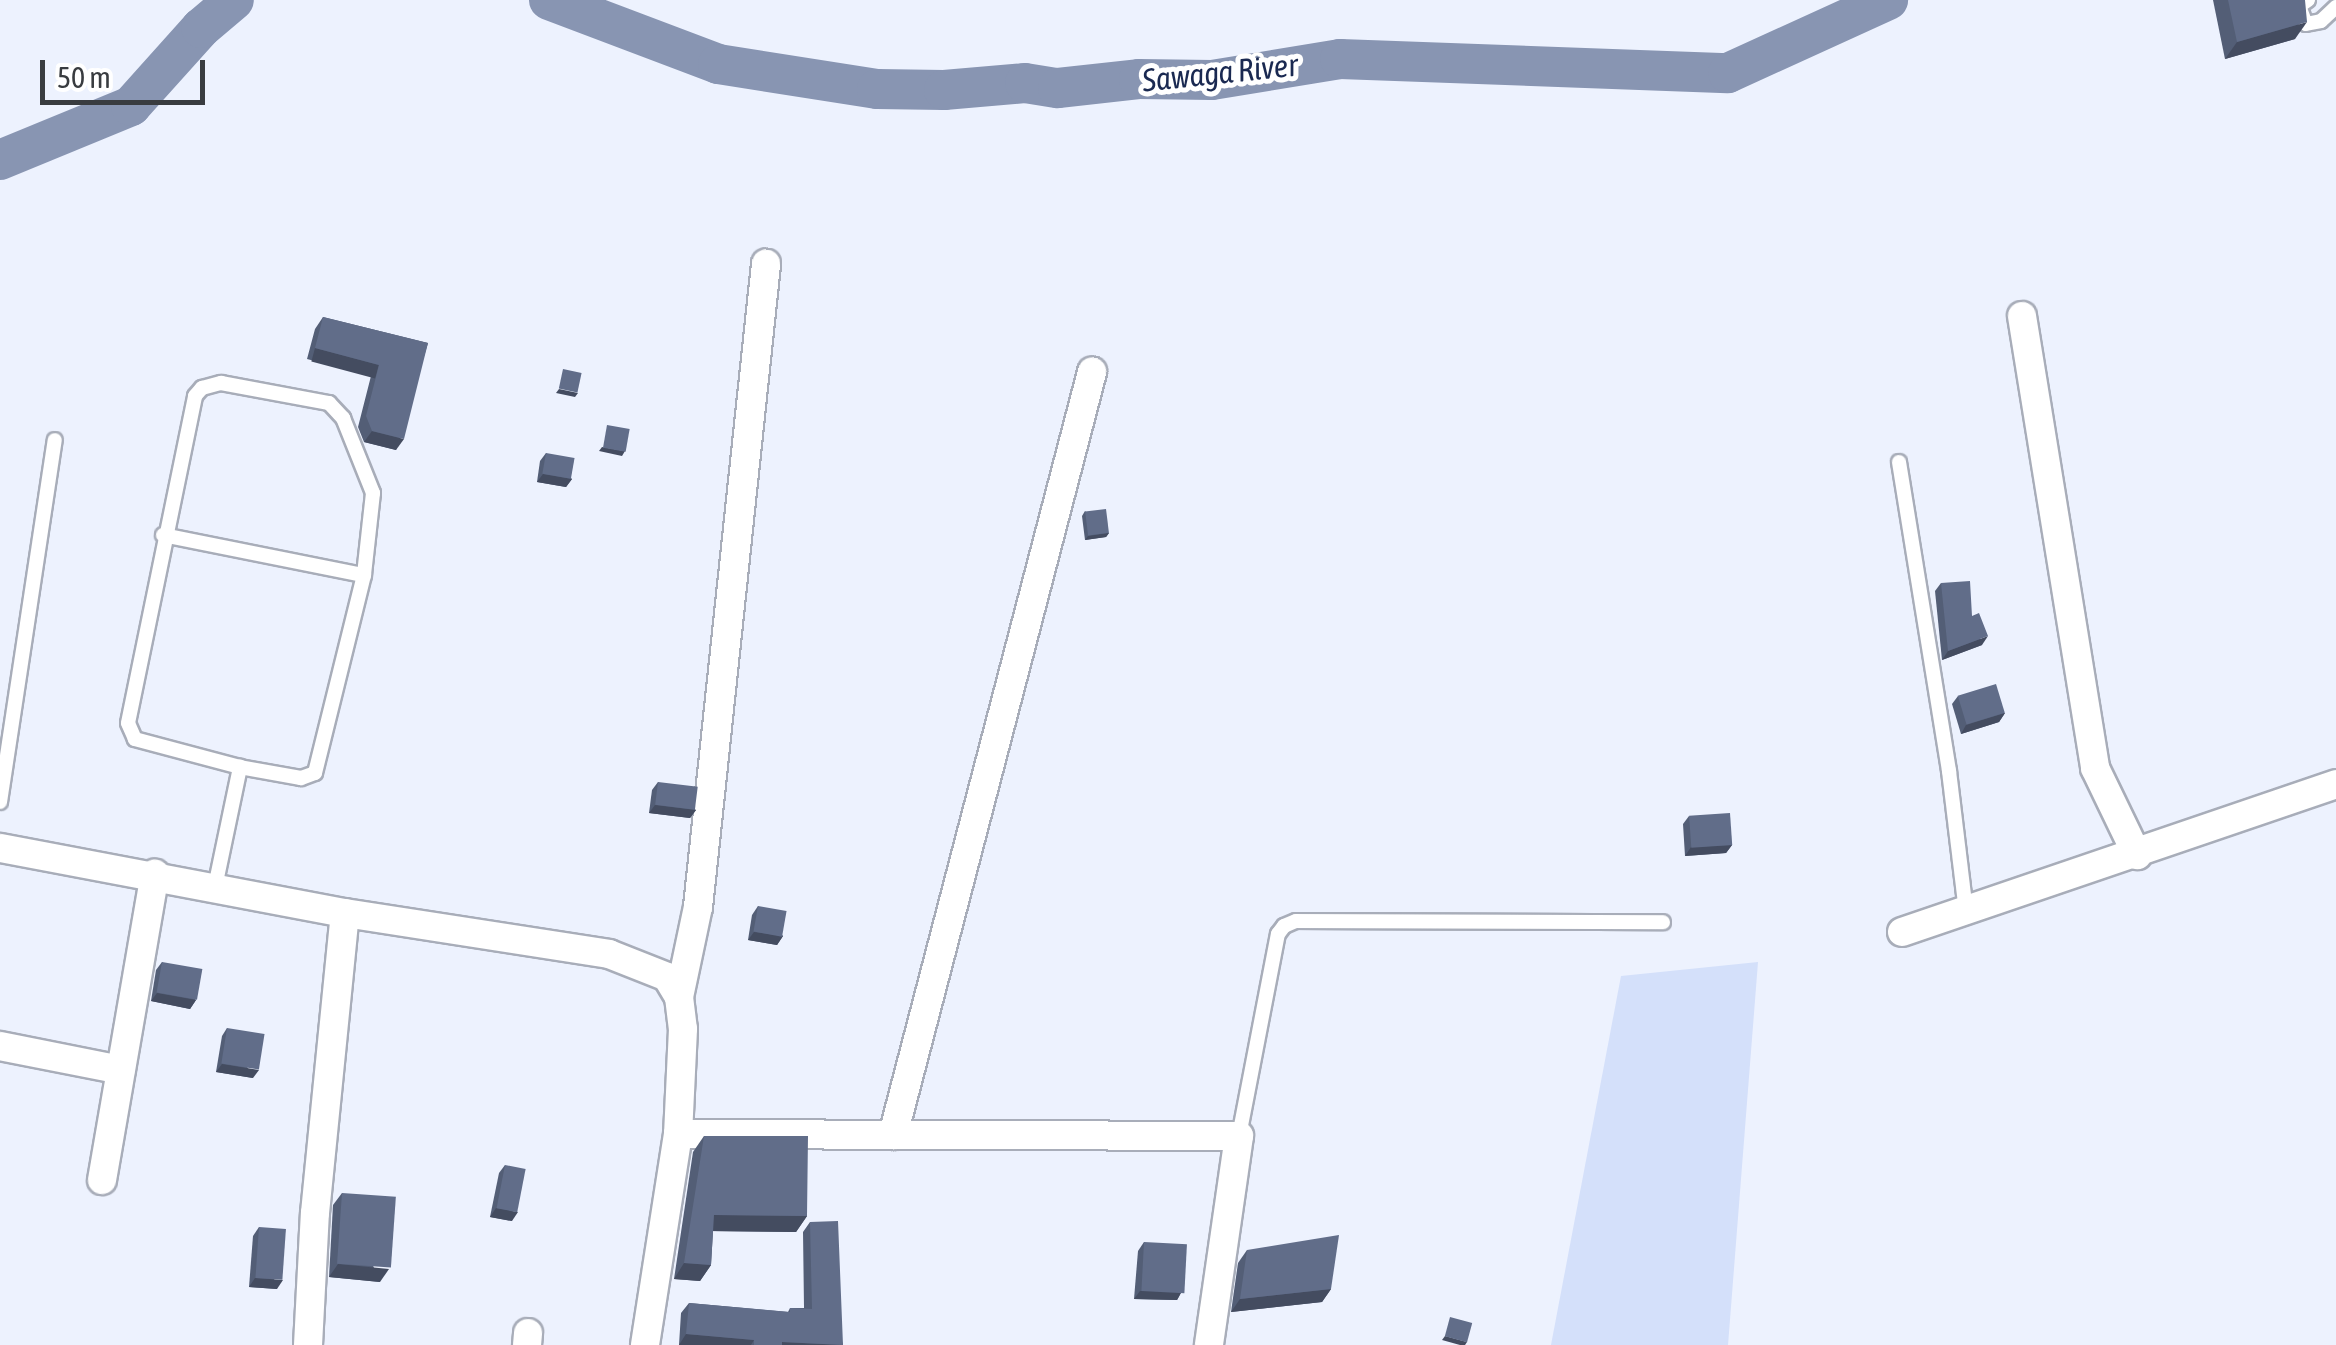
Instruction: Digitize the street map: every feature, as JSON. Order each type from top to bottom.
[{"type":"street","points":[[645,1345],[678,1134],[679,997],[698,907],[766,264]]},
{"type":"street","points":[[2022,316],[2095,768],[2137,854]]},
{"type":"street","points":[[892,1135],[1092,372]]},
{"type":"street","points":[[1902,932],[2336,784]]},
{"type":"street","points":[[0,848],[155,874],[345,913],[609,954],[666,977],[679,997]]},
{"type":"street","points":[[102,1180],[155,874]]},
{"type":"street","points":[[308,1345],[315,1213],[345,913]]},
{"type":"street","points":[[0,1046],[121,1070]]},
{"type":"street","points":[[678,1134],[1239,1136],[1209,1345]]},
{"type":"lane","points":[[2310,0],[2334,8],[2321,22],[2306,24],[2299,6],[2310,0]]},
{"type":"lane","points":[[222,383],[329,403],[344,418],[373,493],[364,575],[316,772],[302,778],[240,767],[135,739],[130,732],[163,535],[194,396],[202,388],[222,383]]},
{"type":"lane","points":[[0,802],[55,440]]},
{"type":"lane","points":[[1899,462],[1950,771],[1966,912]]},
{"type":"lane","points":[[163,535],[364,575]]},
{"type":"lane","points":[[215,887],[240,767]]},
{"type":"lane","points":[[1239,1136],[1278,934],[1284,926],[1296,922],[1663,922]]},
{"type":"shaded area","points":[[1758,962],[1728,1345],[1551,1345],[1621,976]]},
{"type":"building","points":[[2228,0],[2305,0],[2307,22],[2237,42]]},
{"type":"building","points":[[323,317],[428,343],[404,439],[372,431],[366,416],[379,365],[315,348]]},
{"type":"building","points":[[563,369],[582,373],[577,393],[559,389]]},
{"type":"building","points":[[607,425],[630,429],[626,452],[603,448]]},
{"type":"building","points":[[546,453],[575,458],[571,479],[542,474]]},
{"type":"building","points":[[1106,509],[1109,533],[1088,535],[1085,512]]},
{"type":"building","points":[[1970,581],[1972,616],[1979,613],[1988,636],[1948,651],[1941,583]]},
{"type":"building","points":[[1996,684],[2005,713],[1967,724],[1958,696]]},
{"type":"building","points":[[658,782],[698,787],[695,810],[655,805]]},
{"type":"building","points":[[1730,813],[1732,845],[1691,848],[1689,816]]},
{"type":"building","points":[[758,906],[787,911],[782,937],[753,932]]},
{"type":"building","points":[[162,962],[202,969],[197,1000],[157,993]]},
{"type":"building","points":[[227,1028],[265,1034],[259,1070],[221,1064]]},
{"type":"building","points":[[704,1136],[808,1136],[807,1216],[714,1215],[711,1265],[684,1263]]},
{"type":"building","points":[[505,1165],[526,1169],[517,1212],[497,1208]]},
{"type":"building","points":[[342,1193],[396,1197],[391,1268],[337,1264]]},
{"type":"building","points":[[838,1221],[843,1345],[754,1345],[754,1340],[686,1334],[689,1303],[790,1312],[790,1308],[812,1309],[810,1222]]},
{"type":"building","points":[[259,1227],[286,1229],[282,1280],[255,1278]]},
{"type":"building","points":[[1339,1235],[1331,1289],[1240,1299],[1247,1250]]},
{"type":"building","points":[[1144,1242],[1187,1244],[1184,1293],[1141,1291]]},
{"type":"building","points":[[1450,1317],[1472,1323],[1467,1342],[1445,1336]]},
{"type":"waterway","name":"Sawaga River","points":[[0,160],[131,106],[201,28],[234,0]]},
{"type":"waterway","name":"Sawaga River","points":[[549,0],[718,64],[877,89],[944,90],[1025,83],[1058,88],[1139,79],[1212,80],[1340,59],[1728,73],[1888,0]]}]
